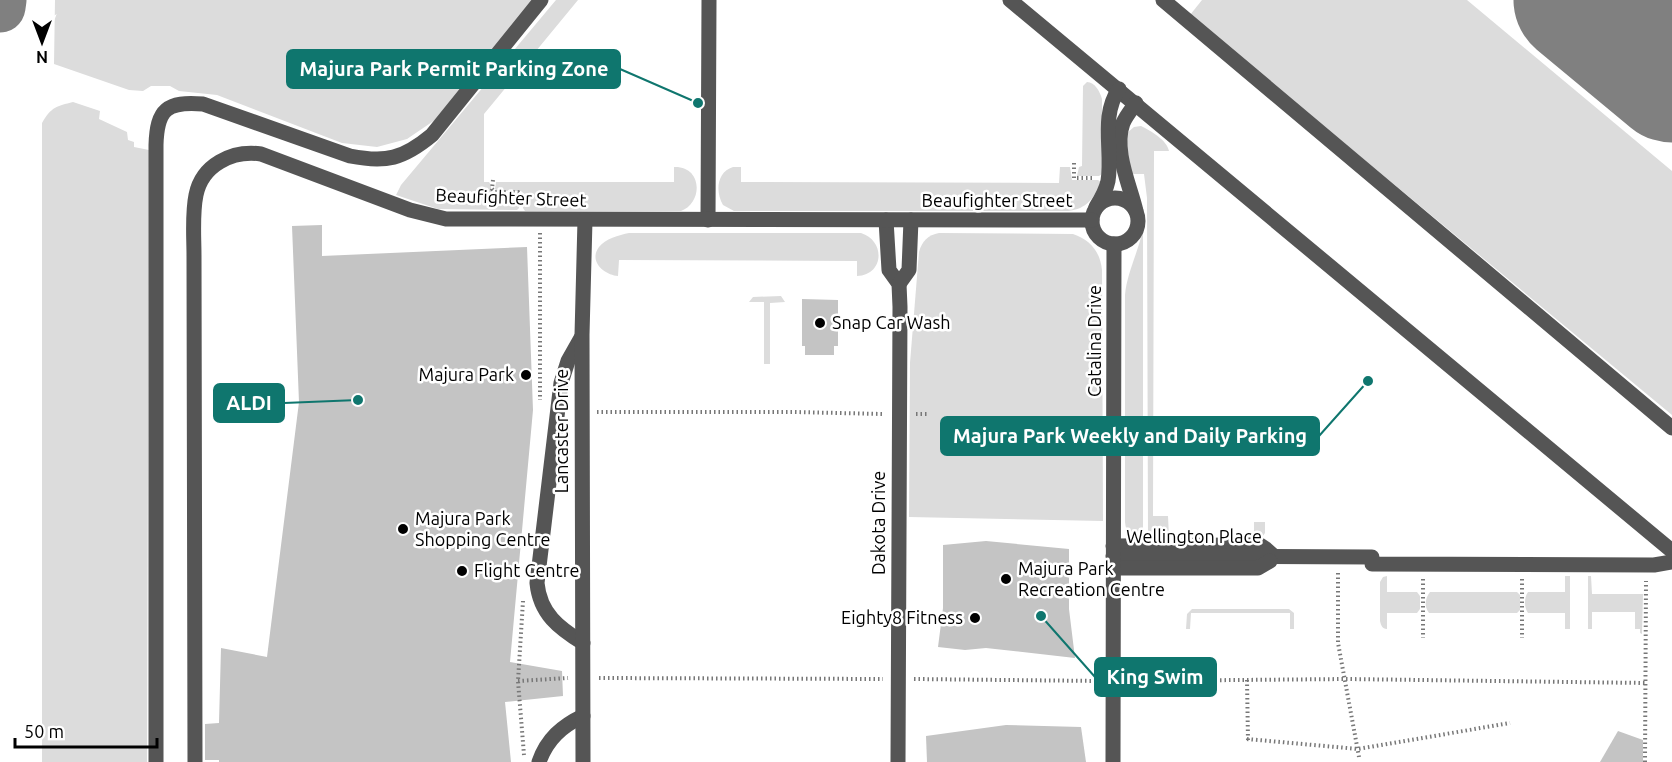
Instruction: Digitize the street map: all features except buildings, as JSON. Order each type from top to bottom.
[{"type":"street","points":[[156,762],[156,145],[159,117],[162,112],[177,104],[203,104],[350,156],[372,160],[394,158],[416,149],[432,135],[542,0]]},
{"type":"street","points":[[708,220],[709,0]]},
{"type":"street","points":[[1010,0],[1672,551]]},
{"type":"street","points":[[1163,0],[1672,428]]},
{"type":"street","points":[[1119,89],[1113,98],[1109,112],[1108,180],[1094,214],[1094,231],[1104,242],[1114,244],[1126,242],[1132,237],[1138,225],[1123,166],[1121,142],[1123,123],[1136,103]]},
{"type":"street","name":"Beaufighter Street","points":[[195,762],[195,200],[200,183],[211,168],[220,161],[233,155],[261,154],[427,216],[459,220],[911,220],[1094,214]]},
{"type":"street","points":[[1094,214],[1104,201],[1118,198],[1131,204],[1137,216]]},
{"type":"street","name":"Lancaster Drive","points":[[583,716],[582,335],[585,220]]},
{"type":"street","name":"Dakota Drive","points":[[886,220],[889,270],[899,284]]},
{"type":"street","name":"Dakota Drive","points":[[898,762],[899,284],[909,270],[911,220]]},
{"type":"street","name":"Catalina Drive","points":[[1113,762],[1114,244]]},
{"type":"street","points":[[582,335],[568,361],[561,383],[537,583],[540,599],[550,617],[560,628],[583,643]]},
{"type":"street","name":"Wellington Place","points":[[1260,545],[1275,557],[1258,568],[1113,557],[1260,545]]},
{"type":"street","points":[[1275,557],[1372,557],[1372,564],[1647,565],[1672,562]]},
{"type":"street","points":[[539,762],[552,738],[567,725],[583,716],[583,762]]},
{"type":"path","points":[[1074,163],[1074,178],[1102,178]]},
{"type":"path","points":[[493,180],[492,189],[495,192],[521,194],[521,220]]},
{"type":"path","points":[[591,412],[887,414]]},
{"type":"path","points":[[1338,557],[1338,643],[1359,757]]},
{"type":"path","points":[[1423,564],[1423,638]]},
{"type":"path","points":[[1522,565],[1522,638]]},
{"type":"path","points":[[1645,762],[1645,682],[1642,638],[1647,565]]},
{"type":"path","points":[[518,681],[582,678],[887,679]]},
{"type":"path","points":[[913,679],[1102,681]]},
{"type":"path","points":[[1125,681],[1346,679],[1645,682]]},
{"type":"path","points":[[1247,680],[1248,740],[1358,749],[1510,723]]},
{"type":"shaded area","points":[[55,0],[534,0],[435,120],[407,139],[377,147],[342,143],[217,95],[179,91],[170,86],[151,86],[143,91],[129,90],[54,64]]},
{"type":"shaded area","points":[[556,0],[578,0],[484,114],[484,182],[489,182],[493,194],[517,194],[519,208],[517,210],[438,209],[396,195],[401,185]]},
{"type":"shaded area","points":[[1202,0],[1467,0],[1672,171],[1672,415],[1190,15]]},
{"type":"shaded area","points":[[1087,82],[1095,86],[1102,99],[1102,174],[1099,176],[1077,176],[1079,167],[1082,166],[1083,86]]},
{"type":"shaded area","points":[[73,102],[100,111],[99,119],[127,132],[128,140],[134,142],[134,147],[149,150],[147,762],[42,762],[42,123],[55,108]]},
{"type":"shaded area","points":[[1141,126],[1162,140],[1169,151],[1154,151],[1153,516],[1168,516],[1169,537],[1254,537],[1254,522],[1265,522],[1265,533],[1260,540],[1149,541],[1147,198],[1144,174],[1129,173],[1126,158],[1127,133],[1134,127]]},
{"type":"shaded area","points":[[674,167],[684,168],[690,172],[697,186],[693,201],[681,211],[525,211],[521,191],[497,191],[495,189],[496,182],[674,182]]},
{"type":"shaded area","points":[[733,167],[741,167],[741,182],[1059,183],[1060,167],[1070,167],[1072,180],[1101,182],[1089,202],[1080,208],[1068,211],[734,211],[723,205],[718,188],[724,173]]},
{"type":"shaded area","points":[[1143,228],[1143,537],[1141,541],[1129,534],[1125,522],[1125,295]]},
{"type":"shaded area","points":[[629,233],[861,233],[875,243],[878,257],[873,270],[857,276],[857,261],[619,260],[618,276],[603,270],[596,258],[599,247],[608,240]]},
{"type":"shaded area","points":[[939,233],[1073,234],[1089,243],[1099,257],[1102,270],[1103,521],[909,517],[910,363],[919,252],[926,239]]},
{"type":"shaded area","points":[[781,296],[785,302],[770,303],[770,364],[764,364],[764,302],[749,302],[753,297]]},
{"type":"shaded area","points":[[1387,576],[1387,592],[1417,592],[1420,596],[1420,609],[1417,613],[1387,613],[1387,629],[1383,628],[1380,621],[1380,582],[1383,577]]},
{"type":"shaded area","points":[[1565,576],[1570,576],[1570,629],[1565,629],[1565,613],[1528,613],[1525,605],[1528,592],[1565,592]]},
{"type":"shaded area","points":[[1588,576],[1591,576],[1592,594],[1643,594],[1642,634],[1640,629],[1635,629],[1635,612],[1592,612],[1592,629],[1588,629]]},
{"type":"shaded area","points":[[1430,592],[1517,592],[1520,595],[1520,610],[1517,613],[1429,613],[1426,602]]},
{"type":"shaded area","points":[[1192,609],[1289,609],[1294,613],[1294,629],[1290,629],[1290,613],[1191,613],[1190,629],[1186,629],[1187,614]]},
{"type":"taxiway","points":[[0,7],[1,0]]},
{"type":"runway","points":[[1578,0],[1672,78]]},
{"type":"place","name":"Majura Park Permit Parking Zone","points":[[698,103]]},
{"type":"place","name":"Snap Car Wash","points":[[820,323]]},
{"type":"place","name":"Majura Park","points":[[526,375]]},
{"type":"place","name":"Majura Park Weekly and Daily Parking","points":[[1368,381]]},
{"type":"place","name":"ALDI","points":[[358,400]]},
{"type":"place","name":"Majura Park Shopping Centre","points":[[403,529]]},
{"type":"place","name":"Flight Centre","points":[[462,571]]},
{"type":"place","name":"Majura Park Recreation Centre","points":[[1006,579]]},
{"type":"place","name":"King Swim","points":[[1041,616]]},
{"type":"place","name":"Eighty8 Fitness","points":[[975,618]]}]
